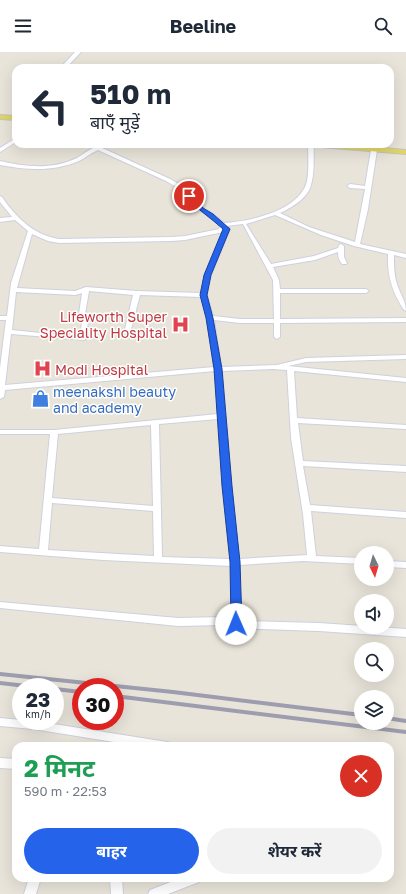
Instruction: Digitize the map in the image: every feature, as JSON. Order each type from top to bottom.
[{"type":"main road","points":[[0,114],[12,116]]},
{"type":"main road","points":[[0,117],[12,117]]},
{"type":"main road","points":[[353,148],[406,152]]},
{"type":"main road","points":[[394,148],[406,149]]},
{"type":"street","points":[[67,64],[78,52]]},
{"type":"street","points":[[0,150],[12,142]]},
{"type":"street","points":[[0,163],[25,168],[44,168],[78,159],[97,148],[168,180],[180,187],[201,209],[211,215],[222,229]]},
{"type":"street","points":[[0,198],[4,205],[30,232],[48,240],[60,242],[185,238],[277,214],[301,196],[308,186],[310,148]]},
{"type":"street","points":[[357,244],[364,220],[374,150]]},
{"type":"street","points":[[350,186],[368,188]]},
{"type":"street","points":[[277,214],[294,223],[357,244],[406,256]]},
{"type":"street","points":[[0,220],[17,218]]},
{"type":"street","points":[[244,225],[276,280],[277,338]]},
{"type":"street","points":[[222,229],[208,275],[204,295],[210,318],[218,369],[235,562],[236,624]]},
{"type":"street","points":[[0,397],[13,290],[24,248],[30,232]]},
{"type":"street","points":[[342,239],[341,249],[344,263]]},
{"type":"street","points":[[269,266],[326,256],[341,249]]},
{"type":"street","points":[[391,253],[390,271],[393,286],[406,309]]},
{"type":"street","points":[[13,290],[76,293],[86,289],[138,293],[204,295]]},
{"type":"street","points":[[9,332],[83,339],[85,322],[82,314],[86,289]]},
{"type":"street","points":[[277,291],[366,291]]},
{"type":"street","points":[[127,333],[132,309],[138,293]]},
{"type":"street","points":[[0,318],[10,318]]},
{"type":"street","points":[[210,318],[240,321],[406,320]]},
{"type":"street","points":[[273,367],[306,360],[406,357]]},
{"type":"street","points":[[1,388],[218,369],[273,367],[406,380]]},
{"type":"street","points":[[290,369],[298,463],[306,508],[312,558]]},
{"type":"street","points":[[0,432],[54,432],[222,416]]},
{"type":"street","points":[[294,420],[406,427]]},
{"type":"street","points":[[155,423],[158,560]]},
{"type":"street","points":[[43,552],[54,432]]},
{"type":"street","points":[[298,463],[406,469]]},
{"type":"street","points":[[48,500],[157,509]]},
{"type":"street","points":[[306,508],[406,515]]},
{"type":"street","points":[[0,549],[158,560],[235,562],[312,558],[354,561]]},
{"type":"street","points":[[394,564],[406,565]]},
{"type":"street","points":[[0,605],[178,622],[224,621],[236,624],[319,627],[406,633]]},
{"type":"street","points":[[0,722],[33,725],[141,742]]},
{"type":"street","points":[[1,765],[12,764]]},
{"type":"street","points":[[30,894],[34,882]]},
{"type":"street","points":[[116,882],[117,894]]},
{"type":"street","points":[[154,894],[185,882]]},
{"type":"railway","points":[[0,674],[173,692],[354,714]]},
{"type":"railway","points":[[0,683],[12,684]]},
{"type":"railway","points":[[64,690],[72,691]]},
{"type":"railway","points":[[124,697],[406,732]]},
{"type":"railway","points":[[394,719],[406,721]]},
{"type":"place","name":"Lifeworth Super Speciality Hospital","points":[[180,324]]},
{"type":"place","name":"Modi Hospital","points":[[42,369]]},
{"type":"place","name":"meenakshi beauty and academy","points":[[40,399]]},
{"type":"route","points":[[189,196],[201,209],[211,215],[227,229],[208,275],[204,295],[210,318],[218,369],[227,486],[235,562],[236,624]]}]
